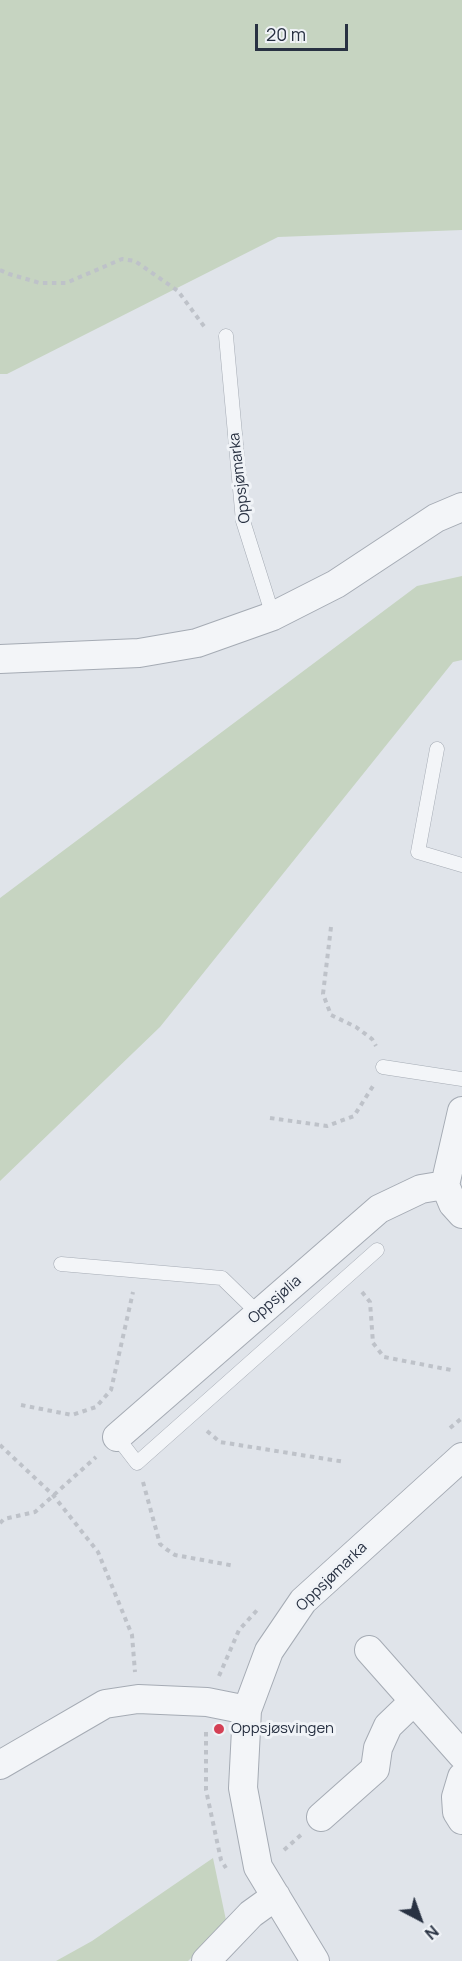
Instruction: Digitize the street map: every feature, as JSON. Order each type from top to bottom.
[{"type":"street","points":[[0,659],[139,653],[197,643],[273,616],[336,584],[436,518],[462,507]]},
{"type":"street","points":[[462,1111],[445,1185],[453,1204],[462,1214]]},
{"type":"street","name":"Oppsjølia","points":[[117,1437],[274,1317],[380,1209],[421,1189],[445,1185]]},
{"type":"street","name":"Oppsjømarka","points":[[315,1961],[261,1870],[243,1788],[248,1710],[269,1651],[303,1601],[462,1457]]},
{"type":"street","points":[[369,1650],[462,1755]]},
{"type":"street","points":[[2,1760],[105,1704],[138,1699],[207,1702],[248,1710]]},
{"type":"street","points":[[321,1817],[375,1770],[378,1748],[388,1726],[414,1701]]},
{"type":"street","points":[[462,1777],[456,1797],[458,1812],[462,1820]]},
{"type":"street","points":[[206,1961],[251,1914],[276,1896]]},
{"type":"lane","name":"Oppsjømarka","points":[[226,336],[243,521],[273,616]]},
{"type":"lane","points":[[437,749],[418,852],[462,865]]},
{"type":"lane","points":[[383,1067],[462,1079]]},
{"type":"lane","points":[[117,1437],[137,1463],[189,1417],[274,1317],[348,1275],[377,1250]]},
{"type":"lane","points":[[61,1264],[222,1278],[274,1317]]},
{"type":"path","points":[[0,270],[40,283],[66,283],[122,259],[135,261],[178,291],[228,358]]},
{"type":"path","points":[[270,1118],[327,1126],[354,1116],[383,1067],[372,1039],[356,1027],[331,1015],[323,994],[332,927]]},
{"type":"path","points":[[21,1405],[72,1415],[96,1407],[104,1399],[111,1390],[138,1271]]},
{"type":"path","points":[[348,1275],[370,1302],[373,1343],[384,1357],[451,1370]]},
{"type":"path","points":[[189,1417],[220,1442],[345,1462]]},
{"type":"path","points":[[0,1523],[35,1512],[117,1437]]},
{"type":"path","points":[[0,1445],[53,1495],[98,1552],[132,1635],[138,1699]]},
{"type":"path","points":[[137,1463],[160,1544],[175,1555],[235,1566]]},
{"type":"path","points":[[261,1870],[321,1817]]},
{"type":"green space","points":[[0,0],[462,0],[462,230],[278,237],[7,374],[0,374]]},
{"type":"green space","points":[[462,576],[462,660],[453,662],[160,1027],[0,1181],[0,898],[417,586]]},
{"type":"green space","points":[[213,1858],[227,1925],[188,1961],[56,1961],[92,1941]]},
{"type":"place","name":"Oppsjøsvingen","points":[[219,1729]]}]
